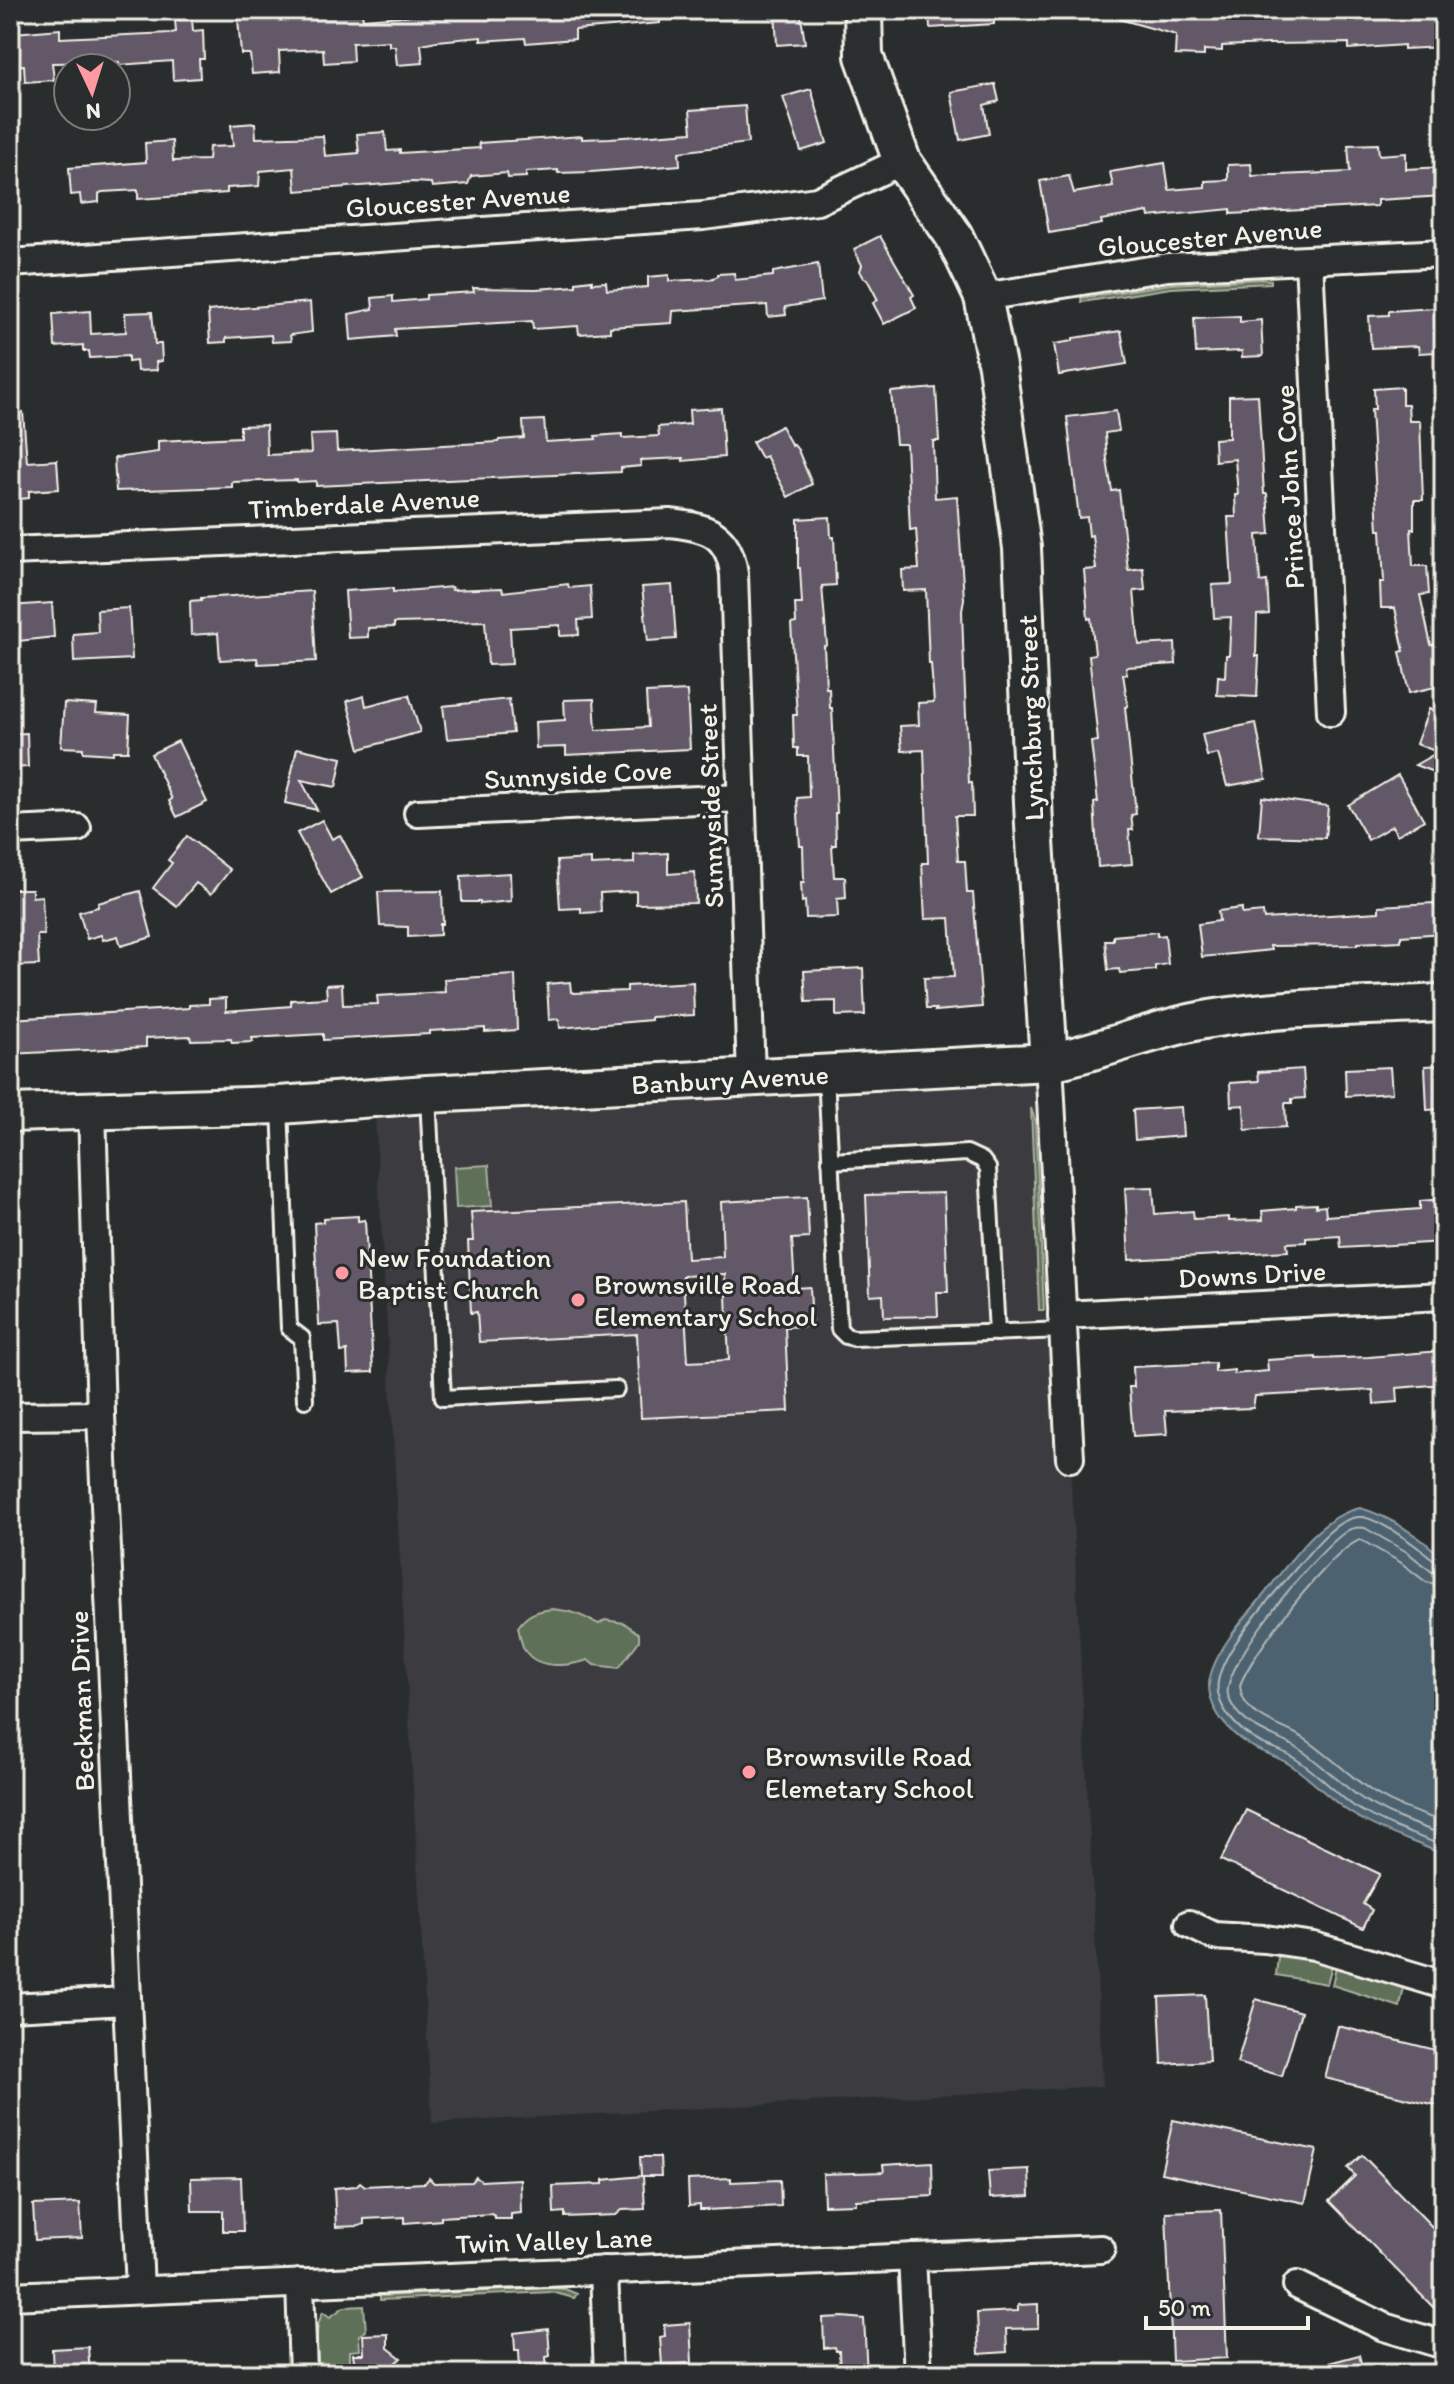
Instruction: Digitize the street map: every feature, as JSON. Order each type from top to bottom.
[{"type":"street","name":"Lynchburg Street","points":[[863,10],[864,56],[902,161],[954,236],[983,297],[1020,525],[1070,1458]]},
{"type":"street","name":"Gloucester Avenue","points":[[10,263],[703,216],[817,201],[902,161]]},
{"type":"street","name":"Gloucester Avenue","points":[[983,297],[1168,267],[1444,253]]},
{"type":"street","name":"Prince John Cove","points":[[1309,260],[1331,712]]},
{"type":"street","name":"Timberdale Avenue","points":[[10,551],[670,523],[707,530],[718,536]]},
{"type":"street","name":"Sunnyside Street","points":[[718,536],[725,543],[734,574],[751,1077]]},
{"type":"street","name":"Sunnyside Cove","points":[[418,813],[741,798]]},
{"type":"street","points":[[10,831],[77,828]]},
{"type":"street","name":"Banbury Avenue","points":[[10,1113],[280,1105],[427,1094],[1049,1062],[1211,1019],[1444,1003]]},
{"type":"street","name":"Beckman Drive","points":[[92,1109],[101,1415],[140,2290]]},
{"type":"street","name":"Downs Drive","points":[[1063,1323],[1444,1296]]},
{"type":"street","points":[[10,1416],[101,1415]]},
{"type":"street","points":[[1189,1924],[1214,1936],[1314,1946],[1444,1985]]},
{"type":"street","points":[[10,2007],[126,2001]]},
{"type":"street","name":"Twin Valley Lane","points":[[10,2296],[1101,2249]]},
{"type":"street","points":[[912,2257],[918,2374]]},
{"type":"street","points":[[604,2270],[608,2374]]},
{"type":"street","points":[[300,2283],[303,2374]]},
{"type":"street","points":[[1297,2285],[1401,2334],[1444,2345]]},
{"type":"lane","points":[[826,1073],[839,1329],[846,1336],[854,1338],[997,1333],[1063,1323]]},
{"type":"lane","points":[[427,1094],[443,1398],[616,1389]]},
{"type":"lane","points":[[280,1105],[289,1328],[302,1338],[305,1400]]},
{"type":"lane","points":[[830,1161],[967,1153],[982,1160],[988,1168],[997,1333]]},
{"type":"shaded area","name":"Brownsville Road Elemetary School","points":[[1049,1062],[1103,2086],[432,2123],[374,1100]]},
{"type":"green space","points":[[1271,280],[1271,283],[1171,288],[1082,302],[1081,298],[1171,284]]},
{"type":"green space","points":[[1031,1108],[1035,1120],[1044,1310],[1039,1310]]},
{"type":"green space","points":[[489,1165],[492,1206],[456,1208],[454,1167]]},
{"type":"green space","points":[[552,1609],[577,1614],[599,1624],[605,1620],[624,1623],[639,1634],[639,1641],[619,1668],[594,1665],[588,1660],[564,1665],[539,1662],[524,1650],[518,1627],[532,1614]]},
{"type":"green space","points":[[1282,1954],[1332,1965],[1327,1984],[1276,1975],[1278,1957]]},
{"type":"green space","points":[[1336,1966],[1404,1987],[1400,2007],[1332,1985]]},
{"type":"green space","points":[[551,2288],[577,2294],[574,2298],[552,2292],[380,2300],[380,2296]]},
{"type":"green space","points":[[364,2306],[366,2331],[359,2335],[360,2350],[350,2351],[350,2371],[319,2372],[317,2333],[323,2312],[330,2317],[344,2307]]},
{"type":"water","points":[[1360,1508],[1383,1516],[1405,1529],[1444,1559],[1444,1855],[1354,1815],[1292,1766],[1241,1740],[1218,1715],[1210,1695],[1209,1685],[1215,1662],[1229,1638],[1293,1557],[1330,1521]]},
{"type":"building","points":[[345,10],[362,13],[363,19],[483,10],[660,10],[660,23],[575,30],[575,39],[526,43],[525,38],[481,41],[481,37],[437,41],[421,44],[423,63],[397,65],[395,46],[389,46],[389,41],[352,43],[353,61],[324,63],[323,49],[279,51],[280,72],[252,74],[250,54],[241,54],[238,19],[311,16],[311,12]]},
{"type":"building","points":[[775,10],[800,10],[805,43],[777,45]]},
{"type":"building","points":[[929,10],[994,10],[994,24],[930,28]]},
{"type":"building","points":[[1106,10],[1270,13],[1270,10],[1442,11],[1444,47],[1404,49],[1404,45],[1349,49],[1349,43],[1269,44],[1222,46],[1222,51],[1204,50],[1204,56],[1175,55],[1176,35],[1105,15]]},
{"type":"building","points":[[192,19],[193,31],[203,30],[204,59],[199,59],[200,78],[173,80],[172,61],[132,64],[132,52],[52,52],[52,80],[25,82],[24,65],[11,66],[10,36],[14,33],[60,29],[60,38],[171,33],[176,32],[175,20]]},
{"type":"building","points":[[995,84],[999,101],[984,105],[989,134],[960,140],[951,92]]},
{"type":"building","points":[[811,89],[827,143],[801,151],[783,97]]},
{"type":"building","points":[[745,106],[748,143],[679,152],[680,165],[591,172],[526,172],[526,177],[508,178],[507,173],[471,176],[468,184],[432,187],[431,183],[413,182],[296,191],[294,168],[260,171],[259,186],[227,188],[227,193],[138,199],[138,190],[102,192],[99,202],[81,204],[80,194],[71,195],[69,168],[146,162],[145,143],[172,141],[173,161],[208,160],[209,147],[233,146],[231,125],[255,123],[256,138],[323,136],[325,156],[359,153],[357,134],[385,132],[387,151],[400,150],[400,153],[480,148],[479,143],[692,132],[690,110]]},
{"type":"building","points":[[1378,144],[1379,155],[1406,153],[1406,169],[1444,167],[1444,196],[1377,200],[1377,206],[1231,214],[1231,209],[1149,217],[1148,212],[1049,233],[1040,181],[1069,176],[1074,193],[1113,186],[1110,172],[1165,163],[1169,190],[1205,187],[1205,181],[1228,180],[1228,165],[1251,164],[1252,176],[1350,172],[1348,145]]},
{"type":"building","points":[[880,236],[914,295],[911,297],[916,308],[884,324],[873,303],[878,300],[860,271],[862,265],[854,249]]},
{"type":"building","points":[[818,264],[822,301],[785,307],[786,315],[768,317],[767,305],[673,311],[672,323],[610,327],[610,332],[579,334],[578,326],[533,329],[532,321],[395,329],[396,336],[351,340],[349,314],[373,309],[372,298],[393,296],[393,302],[426,299],[426,295],[474,292],[473,288],[536,289],[576,286],[576,282],[592,280],[592,283],[606,282],[607,290],[648,287],[648,277],[669,275],[669,281],[711,279],[718,274],[734,273],[735,280],[773,276],[773,272]]},
{"type":"building","points":[[310,302],[312,332],[290,335],[291,341],[272,342],[271,335],[226,338],[226,342],[210,343],[208,311]]},
{"type":"building","points":[[1434,308],[1436,352],[1419,353],[1418,346],[1371,348],[1369,316],[1389,315],[1389,311]]},
{"type":"building","points":[[90,311],[91,334],[126,332],[125,313],[152,312],[155,344],[161,344],[162,361],[156,362],[157,370],[137,371],[136,361],[128,362],[128,356],[90,358],[89,351],[83,351],[83,345],[55,347],[53,314]]},
{"type":"building","points":[[1240,316],[1240,322],[1261,320],[1263,356],[1242,357],[1242,351],[1196,353],[1194,318]]},
{"type":"building","points":[[1121,331],[1127,364],[1059,375],[1054,344]]},
{"type":"building","points":[[1402,387],[1402,404],[1408,404],[1409,421],[1420,421],[1423,500],[1414,500],[1414,529],[1411,529],[1413,566],[1427,566],[1429,594],[1420,595],[1431,645],[1444,643],[1444,685],[1409,693],[1395,608],[1381,608],[1380,582],[1384,582],[1371,409],[1375,409],[1374,389]]},
{"type":"building","points":[[936,388],[939,441],[933,441],[935,498],[957,496],[964,599],[964,670],[973,816],[955,816],[958,861],[965,861],[967,893],[973,893],[982,1007],[935,1011],[926,1009],[924,978],[954,977],[950,918],[925,919],[922,863],[928,863],[924,750],[902,751],[900,726],[919,725],[918,703],[934,702],[926,590],[903,591],[902,570],[919,569],[916,529],[910,530],[906,444],[896,444],[891,392]]},
{"type":"building","points":[[1258,395],[1264,494],[1267,494],[1270,534],[1257,535],[1260,582],[1267,581],[1269,614],[1257,615],[1257,697],[1217,695],[1218,676],[1225,677],[1226,655],[1229,655],[1231,617],[1214,618],[1212,585],[1232,584],[1228,517],[1236,517],[1235,495],[1238,495],[1235,459],[1215,461],[1214,439],[1229,438],[1229,396]]},
{"type":"building","points":[[721,408],[724,457],[683,461],[683,458],[640,460],[641,466],[621,468],[621,472],[316,486],[316,481],[297,480],[232,482],[232,487],[116,491],[114,458],[158,452],[158,441],[240,437],[240,426],[266,425],[267,455],[311,453],[310,435],[336,434],[337,451],[498,442],[524,438],[523,421],[544,420],[546,442],[622,434],[622,438],[659,436],[658,427],[690,424],[689,410]]},
{"type":"building","points":[[1116,411],[1119,431],[1105,433],[1107,460],[1112,491],[1119,490],[1128,570],[1143,568],[1145,590],[1134,591],[1139,645],[1175,643],[1176,664],[1126,667],[1127,674],[1123,674],[1136,814],[1131,815],[1133,830],[1129,830],[1132,864],[1098,867],[1094,803],[1098,802],[1091,742],[1098,741],[1089,655],[1095,654],[1084,570],[1096,569],[1087,517],[1079,518],[1067,417]]},
{"type":"building","points":[[23,412],[27,462],[57,460],[59,489],[29,491],[29,498],[10,500],[10,413]]},
{"type":"building","points":[[781,426],[792,446],[798,450],[812,484],[788,497],[766,456],[761,458],[752,442]]},
{"type":"building","points":[[830,517],[836,585],[822,586],[827,645],[824,646],[826,688],[829,688],[832,708],[837,813],[836,845],[832,845],[834,877],[845,877],[846,898],[837,899],[838,917],[806,918],[805,901],[802,902],[803,846],[800,846],[797,798],[809,797],[808,756],[798,756],[798,748],[794,748],[793,715],[797,715],[791,624],[796,623],[795,604],[802,604],[798,519]]},
{"type":"building","points":[[568,584],[569,588],[590,586],[592,619],[578,620],[579,635],[560,636],[560,625],[510,628],[512,664],[488,665],[485,621],[394,623],[394,627],[368,628],[368,637],[348,638],[345,591],[393,588],[393,592],[452,587],[452,590],[502,588],[503,592]]},
{"type":"building","points":[[672,585],[676,639],[648,641],[642,587]]},
{"type":"building","points":[[312,591],[316,661],[258,664],[257,658],[220,660],[218,633],[191,635],[190,601]]},
{"type":"building","points":[[52,603],[54,637],[10,642],[10,606]]},
{"type":"building","points":[[129,608],[132,659],[74,662],[73,634],[98,632],[97,610]]},
{"type":"building","points":[[687,691],[690,749],[566,755],[566,747],[536,748],[535,722],[565,720],[564,700],[594,699],[596,730],[648,727],[646,693]]},
{"type":"building","points":[[409,695],[420,732],[360,749],[347,701],[364,696],[366,706]]},
{"type":"building","points":[[509,699],[513,733],[447,739],[443,706]]},
{"type":"building","points":[[64,703],[97,705],[96,713],[130,715],[128,751],[113,751],[113,754],[61,747]]},
{"type":"building","points":[[1429,709],[1444,715],[1444,776],[1415,765],[1438,752],[1416,744]]},
{"type":"building","points":[[1256,723],[1266,779],[1227,786],[1218,754],[1207,756],[1202,734]]},
{"type":"building","points":[[27,733],[28,767],[10,768],[10,734]]},
{"type":"building","points":[[178,741],[207,802],[177,817],[151,754]]},
{"type":"building","points":[[297,748],[342,758],[336,787],[301,780],[317,810],[285,803]]},
{"type":"building","points":[[1398,775],[1424,820],[1397,835],[1392,826],[1368,840],[1348,805]]},
{"type":"building","points":[[1262,797],[1328,806],[1325,838],[1259,836]]},
{"type":"building","points":[[322,820],[332,839],[340,835],[363,877],[331,894],[297,833]]},
{"type":"building","points":[[187,836],[230,870],[211,894],[196,883],[177,906],[153,888],[172,863],[168,860]]},
{"type":"building","points":[[668,853],[668,874],[695,872],[696,903],[636,904],[636,891],[600,893],[601,912],[581,913],[581,908],[560,909],[557,861],[591,859],[591,865],[634,863],[634,855]]},
{"type":"building","points":[[510,873],[511,901],[462,902],[461,876]]},
{"type":"building","points":[[10,889],[32,889],[32,897],[42,896],[44,935],[37,935],[39,965],[14,966]]},
{"type":"building","points":[[140,891],[152,937],[121,946],[118,936],[103,940],[101,935],[87,939],[79,912]]},
{"type":"building","points":[[442,891],[443,924],[440,924],[440,935],[408,937],[408,927],[380,926],[378,892]]},
{"type":"building","points":[[1434,903],[1434,906],[1444,906],[1444,933],[1401,936],[1401,941],[1357,945],[1270,946],[1271,950],[1202,957],[1198,924],[1219,921],[1218,911],[1242,908],[1242,914],[1263,912],[1264,919],[1379,912],[1379,906]]},
{"type":"building","points":[[1157,932],[1157,936],[1165,935],[1168,964],[1155,966],[1155,970],[1120,973],[1119,969],[1108,970],[1105,940],[1113,940],[1113,936]]},
{"type":"building","points":[[863,968],[865,1015],[836,1016],[836,1001],[806,1002],[804,971]]},
{"type":"building","points":[[515,975],[517,1030],[485,1032],[485,1028],[323,1040],[323,1034],[252,1038],[253,1042],[232,1043],[231,1039],[191,1040],[190,1036],[146,1038],[146,1047],[10,1054],[10,1019],[189,1008],[189,1005],[209,1004],[209,999],[226,998],[226,1011],[291,1006],[291,1000],[327,998],[326,985],[342,984],[343,1005],[378,1004],[377,996],[445,992],[444,979]]},
{"type":"building","points":[[570,982],[571,992],[574,993],[627,991],[627,986],[693,982],[694,1015],[560,1028],[559,1019],[549,1020],[547,984]]},
{"type":"building","points":[[1444,1065],[1444,1109],[1427,1110],[1425,1066]]},
{"type":"building","points":[[1390,1067],[1392,1093],[1346,1096],[1345,1069]]},
{"type":"building","points":[[1303,1069],[1305,1098],[1285,1103],[1286,1127],[1245,1130],[1244,1105],[1231,1106],[1230,1083],[1259,1081],[1258,1072]]},
{"type":"building","points":[[1181,1107],[1183,1136],[1135,1140],[1133,1110]]},
{"type":"building","points":[[1153,1187],[1155,1214],[1193,1211],[1194,1219],[1229,1217],[1229,1221],[1263,1220],[1262,1211],[1296,1208],[1296,1205],[1325,1206],[1326,1216],[1420,1209],[1420,1201],[1444,1199],[1444,1242],[1341,1248],[1340,1236],[1306,1238],[1306,1242],[1287,1243],[1288,1251],[1129,1260],[1125,1188]]},
{"type":"building","points":[[944,1193],[948,1292],[937,1292],[938,1316],[884,1317],[883,1295],[870,1296],[866,1195]]},
{"type":"building","name":"Brownsville Road Elementary School","points":[[807,1197],[809,1238],[792,1239],[795,1288],[810,1287],[812,1326],[785,1327],[789,1411],[641,1418],[637,1334],[479,1342],[477,1312],[471,1313],[468,1241],[473,1241],[471,1212],[684,1202],[687,1259],[723,1257],[721,1202]],"holes":[[[725,1274],[729,1360],[688,1362],[683,1276]]]},
{"type":"building","name":"New Foundation Baptist Church","points":[[358,1216],[358,1221],[365,1220],[373,1372],[348,1373],[347,1351],[341,1352],[339,1324],[319,1325],[314,1223],[323,1222],[323,1218]]},
{"type":"building","points":[[1440,1351],[1444,1354],[1444,1384],[1397,1388],[1398,1402],[1374,1404],[1373,1390],[1255,1396],[1253,1408],[1165,1411],[1167,1434],[1133,1436],[1129,1387],[1134,1387],[1133,1367],[1215,1363],[1215,1372],[1234,1370],[1234,1374],[1268,1371],[1267,1360]]},
{"type":"building","points":[[1246,1810],[1380,1874],[1363,1904],[1372,1910],[1363,1928],[1221,1860]]},
{"type":"building","points":[[1205,1995],[1209,2061],[1162,2064],[1159,1997]]},
{"type":"building","points":[[1256,1999],[1301,2012],[1282,2076],[1237,2063]]},
{"type":"building","points":[[1338,2026],[1444,2052],[1444,2107],[1325,2078]]},
{"type":"building","points":[[1173,2120],[1317,2150],[1305,2203],[1161,2173]]},
{"type":"building","points":[[1362,2155],[1444,2239],[1444,2296],[1433,2307],[1329,2201],[1355,2176],[1348,2168]]},
{"type":"building","points":[[640,2157],[660,2157],[661,2176],[643,2176],[645,2209],[622,2210],[616,2215],[565,2217],[565,2212],[554,2213],[553,2186],[603,2184],[603,2180],[641,2176]]},
{"type":"building","points":[[932,2162],[933,2196],[824,2205],[823,2174],[884,2172],[883,2165]]},
{"type":"building","points":[[1029,2169],[1030,2196],[990,2198],[988,2171]]},
{"type":"building","points":[[241,2177],[243,2231],[223,2231],[223,2211],[192,2211],[191,2178]]},
{"type":"building","points":[[476,2177],[481,2181],[520,2179],[521,2213],[511,2214],[511,2219],[495,2219],[491,2214],[405,2223],[405,2217],[364,2219],[364,2224],[359,2226],[336,2227],[334,2188],[356,2186],[360,2182],[365,2186],[425,2183],[429,2178],[434,2183],[472,2182]]},
{"type":"building","points":[[731,2178],[731,2182],[780,2180],[781,2206],[700,2210],[700,2205],[689,2206],[688,2180]]},
{"type":"building","points":[[80,2203],[82,2238],[35,2240],[33,2205]]},
{"type":"building","points":[[1221,2210],[1227,2358],[1172,2361],[1166,2212]]},
{"type":"building","points":[[1038,2304],[1038,2328],[1006,2329],[1007,2352],[979,2354],[977,2313],[1018,2311],[1018,2305]]},
{"type":"building","points":[[823,2318],[864,2319],[867,2374],[840,2374],[839,2351],[835,2347],[824,2348]]},
{"type":"building","points":[[690,2323],[692,2363],[662,2365],[660,2337],[665,2336],[664,2325]]},
{"type":"building","points":[[548,2329],[550,2356],[546,2357],[547,2369],[520,2371],[514,2333]]},
{"type":"building","points":[[388,2334],[388,2348],[401,2358],[394,2364],[395,2374],[356,2374],[353,2354],[364,2354],[363,2335]]},
{"type":"building","points":[[88,2347],[90,2374],[53,2374],[52,2349]]},
{"type":"building","points":[[1359,2355],[1364,2374],[1311,2374],[1310,2368]]},
{"type":"place","name":"New Foundation Baptist Church","points":[[342,1273]]},
{"type":"place","name":"Brownsville Road Elementary School","points":[[578,1300]]},
{"type":"place","name":"Brownsville Road Elemetary School","points":[[749,1772]]}]
